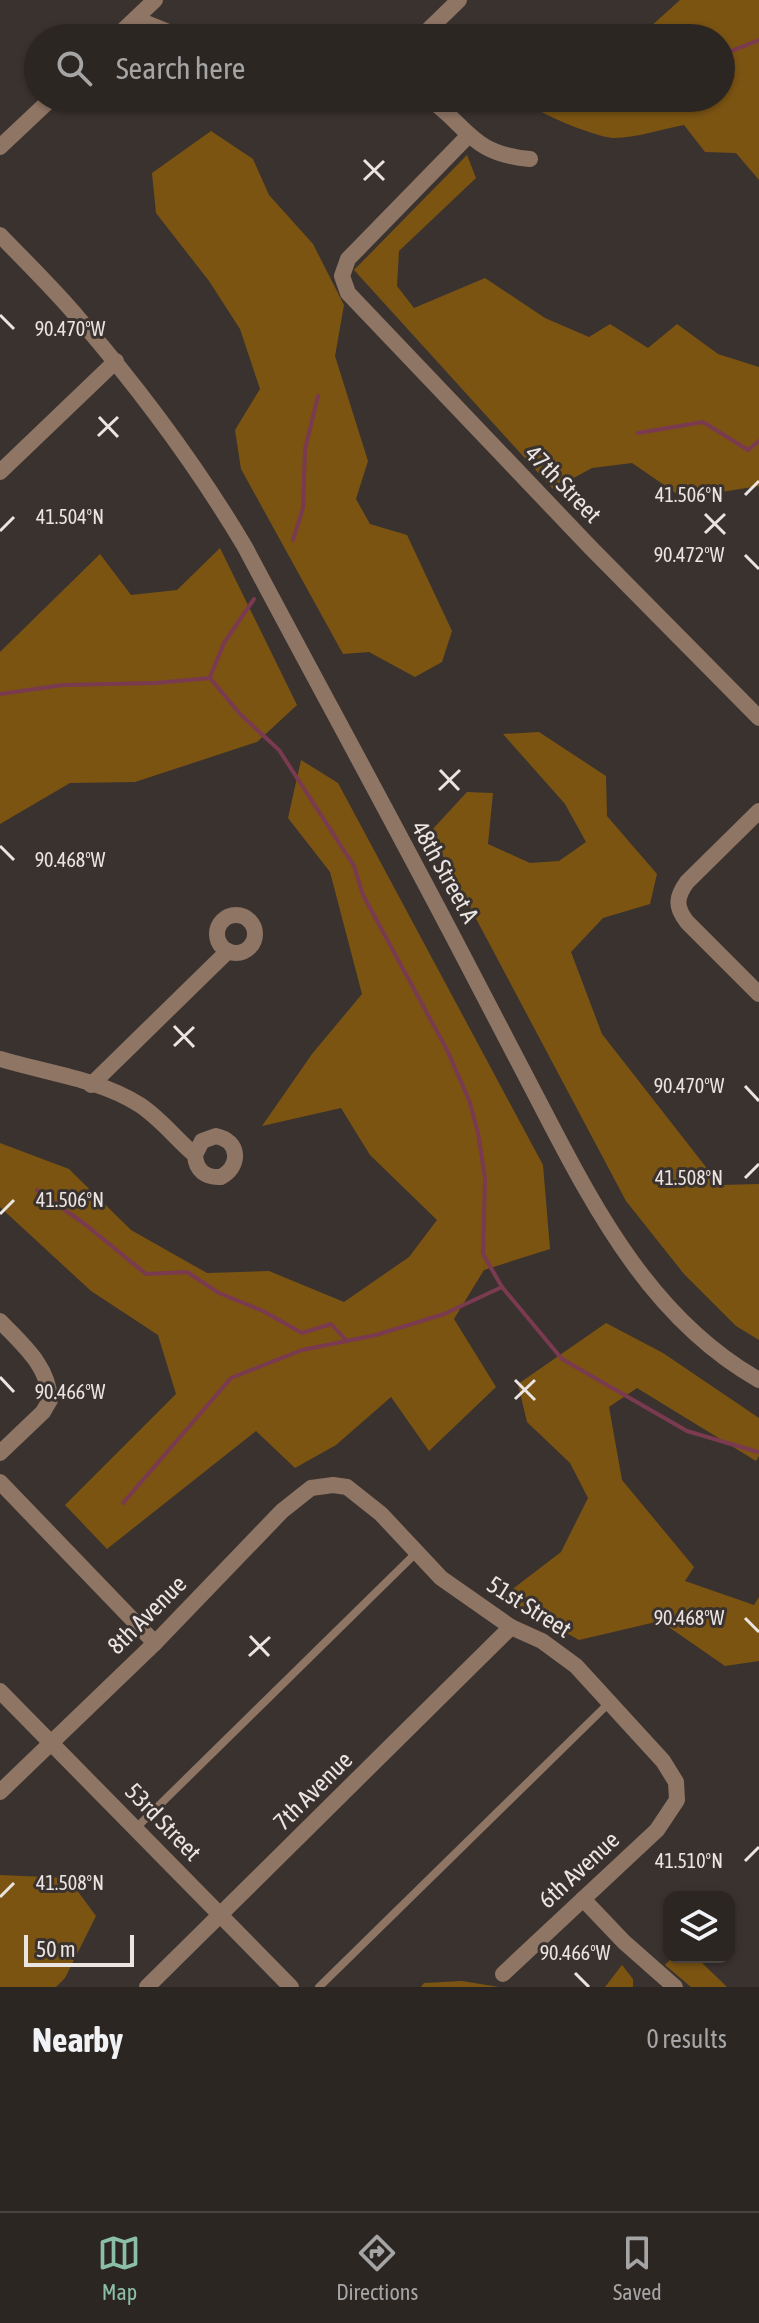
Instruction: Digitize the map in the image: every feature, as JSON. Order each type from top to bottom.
[{"type":"street","points":[[130,24],[155,0]]},
{"type":"street","points":[[434,24],[459,0]]},
{"type":"street","points":[[136,19],[148,24]]},
{"type":"street","points":[[0,147],[37,112]]},
{"type":"street","points":[[446,112],[468,136],[489,149],[530,159]]},
{"type":"street","name":"47th Street","points":[[468,136],[348,259],[342,276],[348,293],[759,718]]},
{"type":"street","name":"48th Street A","points":[[0,235],[116,361],[190,461],[245,547],[604,1222],[625,1255],[666,1305],[717,1351],[759,1380]]},
{"type":"street","points":[[0,472],[116,361]]},
{"type":"street","points":[[759,811],[687,882],[680,892],[677,905],[687,922],[759,994]]},
{"type":"street","points":[[91,1085],[228,951]]},
{"type":"street","points":[[0,1059],[110,1090],[142,1106],[195,1155]]},
{"type":"street","points":[[0,1321],[36,1360],[50,1393],[50,1400],[43,1412],[0,1453]]},
{"type":"street","points":[[0,1482],[155,1643]]},
{"type":"street","name":"8th Avenue","points":[[0,1792],[155,1643],[282,1511],[311,1488],[333,1485]]},
{"type":"street","name":"51st Street","points":[[333,1485],[347,1487],[368,1501],[441,1578],[511,1627],[542,1641],[576,1666],[672,1772],[677,1792]]},
{"type":"street","name":"7th Avenue","points":[[147,1987],[511,1627]]},
{"type":"street","name":"53rd Street","points":[[0,1691],[291,1987]]},
{"type":"street","name":"6th Avenue","points":[[503,1974],[657,1830],[672,1810],[677,1792]]},
{"type":"street","points":[[583,1899],[624,1942],[675,1987]]},
{"type":"lane","points":[[136,1828],[416,1553]]},
{"type":"lane","points":[[319,1987],[610,1702]]},
{"type":"shaded area","points":[[680,0],[759,0],[759,180],[736,153],[705,152],[684,125],[614,138],[580,129],[543,112],[735,112],[735,24],[653,24]]},
{"type":"shaded area","points":[[211,131],[253,159],[269,195],[313,244],[344,305],[335,356],[368,461],[356,499],[370,524],[407,535],[452,631],[442,662],[415,677],[369,652],[343,654],[241,469],[235,430],[260,389],[240,329],[209,281],[156,213],[152,173]]},
{"type":"shaded area","points":[[467,155],[476,178],[399,251],[397,286],[414,308],[485,278],[545,318],[589,337],[610,324],[648,348],[677,324],[718,354],[759,367],[759,486],[683,498],[632,463],[592,468],[553,489],[354,270]]},
{"type":"shaded area","points":[[220,548],[297,705],[257,742],[135,782],[70,783],[0,824],[0,652],[100,554],[131,595],[177,590]]},
{"type":"shaded area","points":[[539,732],[606,776],[607,816],[657,874],[650,904],[603,918],[571,952],[602,1034],[720,1185],[759,1184],[759,1340],[736,1326],[684,1274],[626,1201],[430,832],[467,792],[493,793],[488,844],[530,863],[559,861],[586,842],[565,804],[503,734]]},
{"type":"shaded area","points":[[301,760],[338,783],[543,1165],[550,1249],[484,1270],[454,1319],[496,1387],[429,1451],[391,1397],[336,1445],[295,1468],[256,1431],[107,1549],[65,1505],[176,1394],[158,1335],[91,1291],[0,1207],[0,1143],[69,1169],[131,1230],[207,1273],[269,1271],[344,1302],[409,1257],[437,1220],[370,1155],[341,1108],[262,1126],[312,1054],[362,994],[330,872],[288,818]]},
{"type":"shaded area","points":[[606,1323],[663,1353],[759,1418],[759,1456],[756,1461],[637,1388],[609,1407],[622,1480],[694,1567],[685,1581],[754,1605],[759,1597],[759,1661],[725,1666],[660,1621],[579,1640],[502,1597],[561,1552],[588,1498],[570,1463],[527,1422],[518,1384]]},
{"type":"shaded area","points":[[0,1875],[68,1878],[96,1916],[65,1978],[56,1987],[0,1987]]},
{"type":"shaded area","points":[[702,1963],[727,1987],[691,1987],[665,1965]]},
{"type":"shaded area","points":[[622,1965],[633,1979],[633,1987],[605,1987]]},
{"type":"shaded area","points":[[462,1981],[499,1987],[421,1987],[424,1983]]},
{"type":"waterway","points":[[735,49],[759,40]]},
{"type":"waterway","points":[[293,540],[303,508],[305,449],[318,396]]},
{"type":"waterway","points":[[638,433],[703,422],[748,450],[759,441]]},
{"type":"waterway","points":[[210,677],[224,643],[254,599]]},
{"type":"waterway","points":[[0,694],[63,685],[156,683],[210,678],[240,714],[279,750],[354,866],[363,895],[447,1050],[469,1100],[478,1133],[485,1178],[483,1254],[502,1287],[562,1359],[687,1431],[758,1452]]},
{"type":"waterway","points":[[37,1190],[146,1274],[187,1272],[219,1293],[263,1311],[302,1333],[331,1324],[346,1340]]},
{"type":"waterway","points":[[123,1503],[231,1378],[302,1350],[376,1335],[444,1314],[502,1287]]}]
